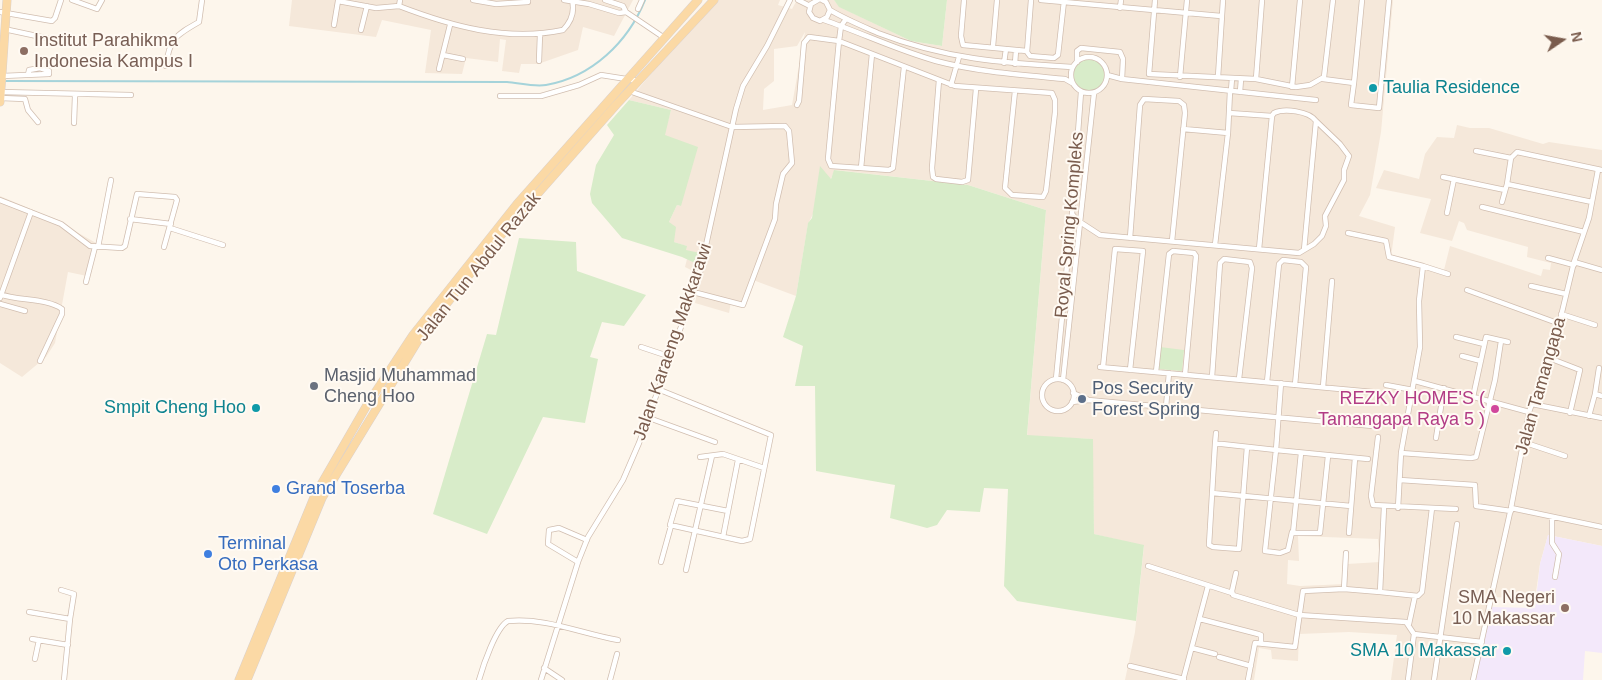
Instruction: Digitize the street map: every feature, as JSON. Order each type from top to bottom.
[{"type":"main road","points":[[0,102],[4,28],[3,12],[6,0]]},
{"type":"main road","name":"Jalan Tun Abdul Razak","points":[[239,680],[315,495],[367,406],[488,238],[663,37],[698,0]]},
{"type":"main road","name":"Jalan Tun Abdul Razak","points":[[247,680],[322,498],[416,337],[495,242],[629,91],[714,0]]},
{"type":"street","points":[[3,12],[52,20],[55,18],[62,0]]},
{"type":"street","points":[[72,0],[97,9],[102,0]]},
{"type":"street","points":[[166,66],[168,46],[179,34],[199,22],[202,0]]},
{"type":"street","points":[[380,7],[381,0]]},
{"type":"street","points":[[473,0],[505,4],[528,2],[528,0]]},
{"type":"street","points":[[564,0],[590,2],[619,14],[626,12]]},
{"type":"street","points":[[334,25],[338,1],[380,7],[400,3],[450,25],[494,32],[540,34],[563,30],[567,26],[574,9],[572,0]]},
{"type":"street","points":[[599,7],[601,0]]},
{"type":"street","points":[[605,0],[623,6],[631,16],[663,37]]},
{"type":"street","points":[[638,9],[642,0]]},
{"type":"street","name":"Jalan Karaeng Makkarawi","points":[[541,680],[578,562],[587,540],[623,480],[660,390],[694,292],[708,240],[732,127],[743,86],[767,46],[790,0]]},
{"type":"street","points":[[798,0],[810,6]]},
{"type":"street","points":[[818,0],[810,6],[809,12],[813,18],[841,26],[887,45],[957,66],[1066,79],[1081,92],[1094,93],[1102,88],[1107,75],[1104,65],[1096,59],[1086,57],[1077,62],[1072,67],[1072,83]]},
{"type":"street","points":[[822,0],[826,2],[830,10],[846,19],[902,41],[959,57],[1015,64],[1072,67]]},
{"type":"street","points":[[964,0],[961,43],[971,48],[993,46],[1027,51],[1032,56],[1057,57],[1064,1]]},
{"type":"street","points":[[993,46],[997,0]]},
{"type":"street","points":[[1027,51],[1032,0]]},
{"type":"street","points":[[1041,0],[1092,3],[1120,8],[1221,16]]},
{"type":"street","points":[[1120,8],[1121,0]]},
{"type":"street","points":[[1155,0],[1148,72],[1151,75],[1256,79],[1302,87],[1323,79],[1354,83]]},
{"type":"street","points":[[1180,77],[1186,0]]},
{"type":"street","points":[[1218,77],[1223,0]]},
{"type":"street","points":[[1256,79],[1262,0]]},
{"type":"street","points":[[1292,86],[1300,0]]},
{"type":"street","points":[[1323,79],[1326,72],[1333,0]]},
{"type":"street","points":[[1362,0],[1352,105],[1379,108],[1389,0]]},
{"type":"street","points":[[361,30],[367,6]]},
{"type":"street","points":[[824,20],[830,10]]},
{"type":"street","points":[[846,19],[841,26],[839,41],[828,163],[831,166],[889,170],[893,168],[904,67]]},
{"type":"street","points":[[439,69],[450,25]]},
{"type":"street","points":[[4,28],[60,41]]},
{"type":"street","points":[[539,61],[540,34]]},
{"type":"street","points":[[797,105],[806,39],[810,36],[839,41],[951,85],[976,89],[1015,91],[1052,93],[1054,96],[1055,112],[1047,182],[1043,197],[1012,195],[1005,188],[1015,91]]},
{"type":"street","points":[[1077,62],[1077,51],[1081,48],[1120,52],[1123,59],[1122,79]]},
{"type":"street","points":[[1004,63],[1006,49]]},
{"type":"street","points":[[1015,64],[1016,50]]},
{"type":"street","points":[[443,54],[463,59]]},
{"type":"street","points":[[861,168],[872,54]]},
{"type":"street","points":[[951,85],[959,57]]},
{"type":"street","points":[[2,77],[28,75]]},
{"type":"street","points":[[500,96],[541,96],[579,85],[602,75],[639,80]]},
{"type":"street","points":[[1107,75],[1122,79],[1316,100]]},
{"type":"street","points":[[1215,244],[1228,133],[1232,78]]},
{"type":"street","points":[[1240,78],[1240,92]]},
{"type":"street","points":[[939,80],[932,168],[933,177],[936,179],[962,182],[968,180],[976,89]]},
{"type":"street","points":[[629,91],[732,127],[786,127],[789,131],[792,163],[783,174],[776,204],[775,219],[743,305],[694,292]]},
{"type":"street","name":"Royal Spring Kompleks","points":[[1056,379],[1072,214],[1081,92]]},
{"type":"street","points":[[1,93],[131,96]]},
{"type":"street","points":[[1,93],[25,99],[28,110],[38,122]]},
{"type":"street","name":"Royal Spring Kompleks","points":[[1063,380],[1094,93]]},
{"type":"street","points":[[74,123],[75,94]]},
{"type":"street","points":[[1130,238],[1142,101],[1144,99],[1179,101],[1184,108],[1172,241]]},
{"type":"street","points":[[1072,214],[1076,220],[1100,235],[1215,244],[1299,254],[1322,236],[1326,226],[1324,216],[1344,180],[1344,170],[1349,156],[1340,144],[1308,114],[1280,111],[1272,116],[1259,249]]},
{"type":"street","points":[[1229,113],[1272,116]]},
{"type":"street","points":[[1304,250],[1316,121]]},
{"type":"street","points":[[1182,129],[1228,133]]},
{"type":"street","points":[[1476,151],[1511,158]]},
{"type":"street","points":[[1502,202],[1506,190],[1511,158],[1517,152],[1600,170]]},
{"type":"street","name":"Jalan Tamangapa","points":[[1473,680],[1511,509],[1529,412],[1560,324],[1574,263],[1600,170]]},
{"type":"street","points":[[1443,177],[1506,190]]},
{"type":"street","points":[[1447,213],[1454,179]]},
{"type":"street","points":[[86,282],[111,180]]},
{"type":"street","points":[[1507,184],[1592,202]]},
{"type":"street","points":[[0,200],[61,224],[81,241],[96,247],[124,248],[138,193],[177,199],[164,247]]},
{"type":"street","points":[[1482,208],[1584,232]]},
{"type":"street","points":[[31,212],[0,295],[14,299],[51,304],[62,309],[62,314],[40,361]]},
{"type":"street","points":[[130,219],[170,226],[223,245]]},
{"type":"street","points":[[1348,233],[1386,241],[1389,257],[1448,274]]},
{"type":"street","points":[[1130,370],[1143,251],[1115,248],[1101,367],[1130,370],[1169,373],[1185,375],[1294,384],[1373,392]]},
{"type":"street","points":[[1156,372],[1169,254],[1173,251],[1180,251],[1194,253],[1196,256],[1185,375]]},
{"type":"street","points":[[1548,258],[1602,270]]},
{"type":"street","points":[[1212,377],[1220,263],[1224,259],[1245,260],[1250,262],[1252,268],[1239,379]]},
{"type":"street","points":[[1267,382],[1279,264],[1287,260],[1301,262],[1306,267],[1294,384]]},
{"type":"street","points":[[1398,508],[1401,453],[1420,347],[1420,301],[1423,266]]},
{"type":"street","points":[[1323,387],[1332,280]]},
{"type":"street","points":[[1531,286],[1566,294]]},
{"type":"street","points":[[1467,290],[1560,324]]},
{"type":"street","points":[[0,304],[25,312]]},
{"type":"street","points":[[1561,314],[1595,324]]},
{"type":"street","points":[[1456,336],[1484,344]]},
{"type":"street","points":[[1473,396],[1487,336],[1508,342]]},
{"type":"street","points":[[1401,453],[1476,457],[1490,400],[1501,341]]},
{"type":"street","points":[[641,347],[671,357]]},
{"type":"street","points":[[1462,356],[1481,361]]},
{"type":"street","points":[[1549,358],[1580,370],[1570,413]]},
{"type":"street","points":[[1589,416],[1599,368]]},
{"type":"street","points":[[1166,407],[1169,373]]},
{"type":"street","points":[[1072,402],[1073,393],[1071,386],[1063,380],[1056,379],[1049,382],[1043,389],[1042,399],[1051,410],[1061,411],[1072,402],[1088,400],[1373,426]]},
{"type":"street","points":[[1414,381],[1529,412]]},
{"type":"street","points":[[1281,383],[1265,551],[1280,553],[1288,550],[1292,532],[1301,453]]},
{"type":"street","points":[[1386,385],[1412,390]]},
{"type":"street","points":[[1436,438],[1444,388]]},
{"type":"street","points":[[660,390],[769,433],[770,444],[750,539],[742,541],[671,526]]},
{"type":"street","points":[[1073,393],[1088,400]]},
{"type":"street","points":[[1595,394],[1602,396]]},
{"type":"street","points":[[1532,404],[1602,418]]},
{"type":"street","points":[[649,418],[715,442]]},
{"type":"street","points":[[1216,433],[1209,545],[1212,548],[1240,549],[1242,496],[1247,447]]},
{"type":"street","points":[[1378,437],[1372,501],[1374,505],[1398,508],[1456,509]]},
{"type":"street","points":[[1523,442],[1565,456]]},
{"type":"street","points":[[1215,444],[1368,459]]},
{"type":"street","points":[[700,457],[723,454],[764,468]]},
{"type":"street","points":[[686,570],[712,456]]},
{"type":"street","points":[[1292,532],[1320,533],[1328,456]]},
{"type":"street","points":[[1349,533],[1355,458]]},
{"type":"street","points":[[723,537],[738,460]]},
{"type":"street","points":[[1400,480],[1475,485],[1476,506],[1511,509],[1602,527]]},
{"type":"street","points":[[1212,493],[1351,506]]},
{"type":"street","points":[[662,562],[677,501],[728,511]]},
{"type":"street","points":[[1380,592],[1384,507]]},
{"type":"street","points":[[1248,680],[1256,643],[1261,642],[1295,647],[1303,591],[1344,589],[1420,596],[1432,508]]},
{"type":"street","points":[[1552,517],[1552,543],[1559,554],[1555,577]]},
{"type":"street","points":[[1434,680],[1457,524]]},
{"type":"street","points":[[578,562],[548,544],[550,530],[559,528],[587,540]]},
{"type":"street","points":[[1344,589],[1346,553]]},
{"type":"street","points":[[1148,566],[1299,615],[1396,620],[1409,624]]},
{"type":"street","points":[[1232,593],[1236,573]]},
{"type":"street","points":[[1130,666],[1183,680],[1208,586]]},
{"type":"street","points":[[61,590],[74,594],[64,680]]},
{"type":"street","points":[[1408,680],[1414,634],[1409,624],[1415,596]]},
{"type":"street","points":[[29,612],[70,619]]},
{"type":"street","points":[[1200,619],[1261,635],[1261,642]]},
{"type":"street","points":[[479,680],[494,641],[505,623],[519,621],[558,626],[618,640]]},
{"type":"street","points":[[1414,634],[1482,642]]},
{"type":"street","points":[[32,639],[68,645]]},
{"type":"street","points":[[35,659],[39,640]]},
{"type":"street","points":[[1192,648],[1251,666]]},
{"type":"street","points":[[610,680],[617,654]]},
{"type":"street","points":[[544,668],[562,680]]},
{"type":"shaded area","points":[[292,0],[633,0],[614,36],[583,27],[578,50],[538,64],[521,64],[519,73],[502,71],[506,40],[500,39],[498,62],[466,58],[462,74],[425,73],[431,30],[382,20],[376,37],[289,26]]},
{"type":"shaded area","points":[[713,0],[780,0],[778,5],[792,9],[797,0],[834,0],[840,7],[911,41],[942,46],[947,0],[1393,0],[1381,132],[1370,195],[1359,216],[1395,227],[1391,257],[1443,274],[1450,246],[1541,276],[1543,269],[1550,270],[1551,263],[1527,257],[1528,247],[1467,230],[1464,223],[1459,221],[1452,241],[1420,233],[1431,199],[1376,188],[1384,170],[1419,179],[1425,154],[1437,137],[1454,138],[1457,125],[1470,128],[1489,128],[1543,144],[1549,142],[1602,150],[1602,546],[1548,535],[1540,564],[1535,599],[1493,597],[1475,680],[1391,680],[1397,635],[1349,632],[1299,634],[1298,661],[1272,659],[1271,650],[1259,648],[1254,680],[1125,680],[1135,632],[1144,546],[1094,534],[1092,439],[1027,436],[1046,210],[968,185],[835,170],[808,224],[796,296],[753,280],[744,307],[731,302],[729,313],[695,303],[701,275],[685,267],[687,259],[697,264],[685,250],[686,246],[674,242],[669,222],[677,205],[681,206],[664,135],[671,110],[629,100]],"holes":[[[805,32],[792,105],[763,110],[764,89],[774,81],[774,49],[797,46]],[[1298,536],[1378,539],[1380,562],[1347,564],[1346,584],[1300,586],[1287,584],[1288,560],[1299,561]]]},
{"type":"shaded area","points":[[0,196],[52,218],[96,243],[87,276],[68,272],[55,343],[46,357],[22,377],[0,363]]},
{"type":"shaded area","name":"SMA Negeri 10 Makassar","points":[[1548,535],[1602,546],[1602,653],[1585,651],[1583,680],[1475,680],[1490,607],[1535,608],[1540,564]]},
{"type":"green space","points":[[834,0],[947,0],[942,46],[911,41],[839,7]]},
{"type":"green space","points":[[1089,58],[1101,63],[1106,75],[1101,87],[1089,92],[1077,87],[1072,75],[1077,63]]},
{"type":"green space","points":[[629,100],[671,110],[665,135],[698,147],[681,206],[677,205],[669,222],[676,227],[674,242],[687,246],[686,250],[700,253],[697,264],[682,257],[622,238],[592,203],[590,194],[596,165],[614,135],[607,125]]},
{"type":"green space","points":[[820,166],[831,179],[834,170],[968,185],[1046,210],[1027,435],[1093,439],[1094,534],[1144,545],[1136,621],[1017,601],[1004,586],[1008,489],[984,488],[980,512],[947,510],[937,525],[927,528],[890,518],[895,485],[816,471],[815,386],[795,386],[803,346],[783,337],[796,296],[808,223],[812,218]]},
{"type":"green space","points":[[519,238],[576,242],[577,271],[646,295],[624,326],[602,322],[590,357],[598,359],[585,423],[543,417],[487,534],[433,514],[487,334],[496,335]]},
{"type":"green space","points":[[1160,347],[1184,350],[1182,371],[1158,369]]},
{"type":"waterway","points":[[5,81],[507,82],[546,85],[563,81],[578,74],[593,66],[606,55],[629,30],[645,0]]},
{"type":"place","name":"Institut Parahikma Indonesia Kampus I","points":[[24,51]]},
{"type":"place","name":"Taulia Residence","points":[[1373,88]]},
{"type":"place","name":"Masjid Muhammad Cheng Hoo","points":[[314,386]]},
{"type":"place","name":"Pos Security Forest Spring","points":[[1082,399]]},
{"type":"place","name":"Smpit Cheng Hoo","points":[[256,408]]},
{"type":"place","name":"REZKY HOME'S ( Tamangapa Raya 5 )","points":[[1495,409]]},
{"type":"place","name":"Grand Toserba","points":[[276,489]]},
{"type":"place","name":"Terminal Oto Perkasa","points":[[208,554]]},
{"type":"place","name":"SMA Negeri 10 Makassar","points":[[1565,608]]},
{"type":"place","name":"SMA 10 Makassar","points":[[1507,651]]}]
